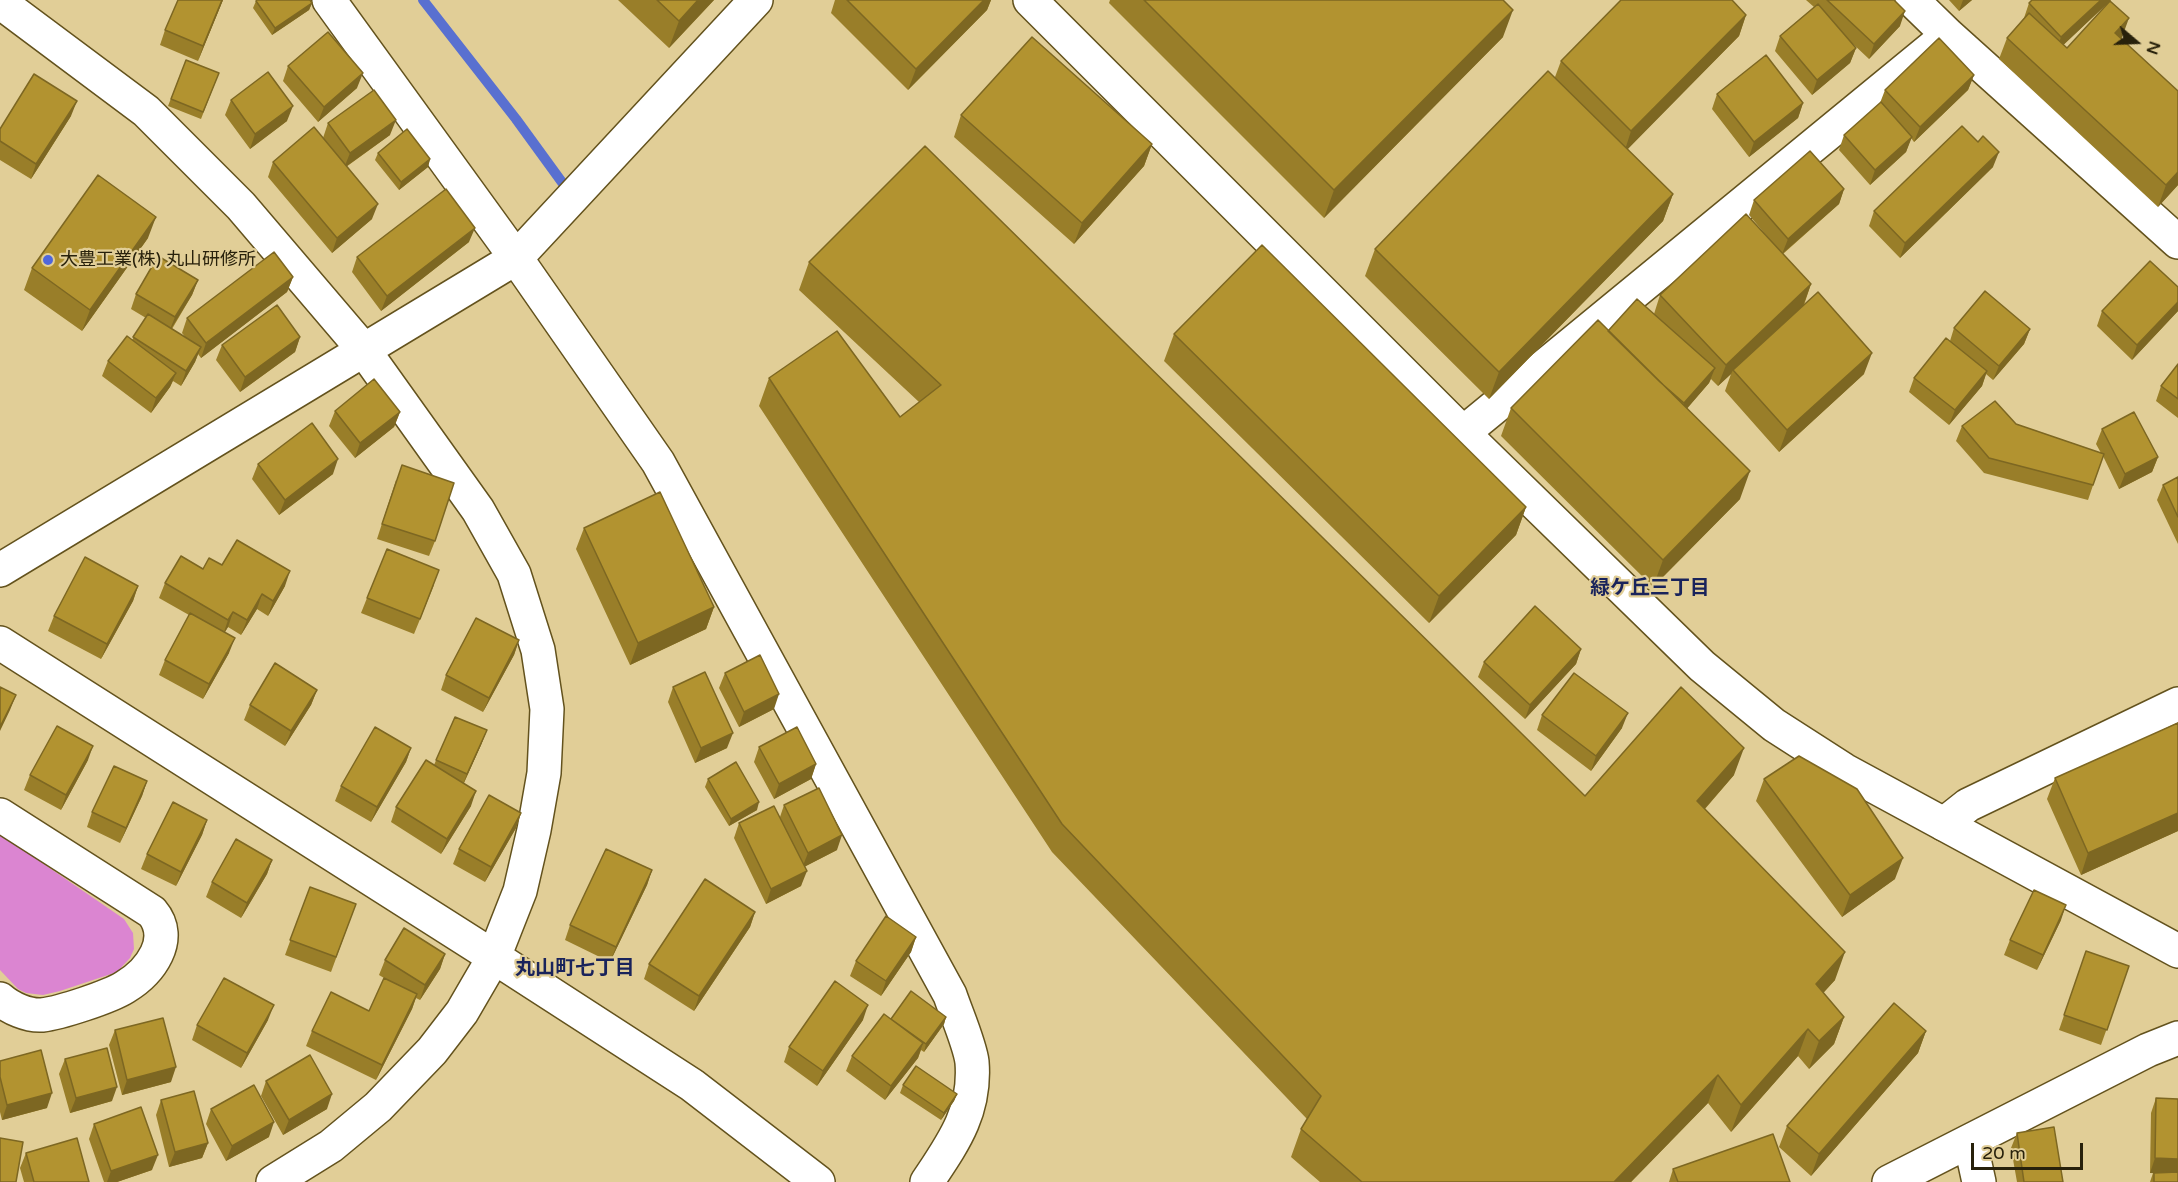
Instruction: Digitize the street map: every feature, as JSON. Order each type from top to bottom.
[{"type":"street","points":[[329,0],[516,258],[658,462],[950,995],[972,1061],[970,1100],[959,1134],[927,1182]]},
{"type":"street","points":[[0,570],[516,258],[756,0]]},
{"type":"street","points":[[1030,0],[1463,432],[1711,673],[1774,725],[1844,770],[2178,951]]},
{"type":"street","points":[[1912,0],[1948,35],[2176,235]]},
{"type":"street","points":[[0,2],[146,111],[241,206],[363,349],[478,510],[514,574],[538,650],[547,709],[544,773],[520,891],[494,957],[462,1012],[432,1051],[378,1107],[332,1146],[273,1182]]},
{"type":"street","points":[[1463,432],[1948,35]]},
{"type":"street","points":[[0,643],[692,1085],[818,1182]]},
{"type":"street","points":[[1944,824],[1968,805],[2178,704]]},
{"type":"street","points":[[0,815],[152,912],[162,931],[161,942],[153,960],[126,987],[109,996],[42,1015],[29,1014],[6,1005],[0,999]]},
{"type":"street","points":[[1889,1182],[2148,1050],[2178,1038]]},
{"type":"street","points":[[1970,1141],[1979,1182]]},
{"type":"shaded area","points":[[0,834],[124,919],[133,933],[134,949],[130,958],[117,972],[43,995],[26,993],[18,989],[0,970]]},
{"type":"building","points":[[178,0],[222,0],[203,46],[165,30]]},
{"type":"building","points":[[257,0],[310,0],[312,3],[275,28]]},
{"type":"building","points":[[657,0],[698,0],[679,21]]},
{"type":"building","points":[[847,0],[984,0],[916,69]]},
{"type":"building","points":[[1144,0],[1503,0],[1513,10],[1334,190]]},
{"type":"building","points":[[1621,0],[1732,0],[1746,15],[1631,131],[1561,61]]},
{"type":"building","points":[[1827,0],[1894,0],[1905,11],[1874,44]]},
{"type":"building","points":[[2032,0],[2101,0],[2061,37],[2029,3]]},
{"type":"building","points":[[2110,1],[2129,18],[2115,33],[2178,91],[2178,172],[2166,185],[2007,38],[2029,13],[2067,48]]},
{"type":"building","points":[[1818,4],[1856,48],[1817,80],[1780,36]]},
{"type":"building","points":[[328,32],[363,73],[324,107],[288,66]]},
{"type":"building","points":[[1032,37],[1152,144],[1082,223],[961,115]]},
{"type":"building","points":[[1939,38],[1974,75],[1920,127],[1885,90]]},
{"type":"building","points":[[1766,55],[1803,103],[1754,142],[1717,94]]},
{"type":"building","points":[[186,60],[219,73],[203,112],[171,99]]},
{"type":"building","points":[[1548,71],[1673,194],[1499,372],[1375,249]]},
{"type":"building","points":[[268,72],[293,106],[255,134],[231,100]]},
{"type":"building","points":[[34,74],[77,101],[36,164],[0,141],[0,129]]},
{"type":"building","points":[[374,90],[396,120],[350,153],[328,123]]},
{"type":"building","points":[[1881,102],[1912,137],[1875,170],[1844,135]]},
{"type":"building","points":[[1962,126],[1978,142],[1983,136],[1999,152],[1905,243],[1874,211]]},
{"type":"building","points":[[314,127],[378,204],[337,238],[273,162]]},
{"type":"building","points":[[407,129],[430,159],[401,182],[378,153]]},
{"type":"building","points":[[925,146],[1585,796],[1681,687],[1744,748],[1697,801],[1845,952],[1816,984],[1844,1017],[1819,1041],[1808,1029],[1741,1105],[1718,1075],[1614,1182],[1362,1182],[1301,1129],[1321,1096],[1062,824],[769,378],[837,331],[900,417],[941,385],[809,262]]},
{"type":"building","points":[[1810,151],[1844,189],[1788,239],[1754,200]]},
{"type":"building","points":[[98,175],[156,217],[90,310],[32,268]]},
{"type":"building","points":[[446,189],[475,228],[387,296],[357,257]]},
{"type":"building","points":[[1746,214],[1811,284],[1726,365],[1660,295]]},
{"type":"building","points":[[1262,245],[1526,507],[1439,596],[1174,334]]},
{"type":"building","points":[[274,252],[293,277],[206,343],[187,318]]},
{"type":"building","points":[[158,256],[198,280],[175,317],[136,294]]},
{"type":"building","points":[[2150,261],[2178,287],[2178,302],[2137,345],[2102,311]]},
{"type":"building","points":[[1985,291],[2030,329],[1999,366],[1954,328]]},
{"type":"building","points":[[1818,292],[1872,353],[1787,430],[1733,370]]},
{"type":"building","points":[[1637,299],[1715,368],[1684,403],[1608,331]]},
{"type":"building","points":[[277,305],[300,337],[245,377],[222,345]]},
{"type":"building","points":[[148,314],[201,347],[186,371],[133,337]]},
{"type":"building","points":[[1598,320],[1750,471],[1663,560],[1511,408]]},
{"type":"building","points":[[127,336],[176,373],[156,398],[108,361]]},
{"type":"building","points":[[1946,338],[1987,371],[1955,410],[1914,378]]},
{"type":"building","points":[[2178,364],[2178,399],[2161,386]]},
{"type":"building","points":[[374,379],[400,412],[360,443],[335,411]]},
{"type":"building","points":[[1995,401],[2016,424],[2104,454],[2093,485],[1989,458],[1962,426]]},
{"type":"building","points":[[2134,412],[2158,457],[2125,474],[2102,429]]},
{"type":"building","points":[[312,423],[338,459],[285,500],[258,464]]},
{"type":"building","points":[[402,465],[454,483],[435,541],[382,524]]},
{"type":"building","points":[[2178,477],[2178,517],[2163,485]]},
{"type":"building","points":[[660,492],[714,607],[638,643],[584,528]]},
{"type":"building","points":[[237,540],[290,571],[273,601],[262,594],[247,620],[233,612],[228,620],[165,583],[181,556],[203,569],[209,558],[222,565]]},
{"type":"building","points":[[387,549],[439,570],[420,619],[367,598]]},
{"type":"building","points":[[85,557],[138,586],[107,644],[54,616]]},
{"type":"building","points":[[1535,606],[1581,649],[1530,705],[1484,662]]},
{"type":"building","points":[[190,613],[235,638],[209,684],[165,660]]},
{"type":"building","points":[[476,618],[519,640],[489,698],[446,675]]},
{"type":"building","points":[[760,655],[779,694],[744,712],[725,673]]},
{"type":"building","points":[[275,663],[317,690],[291,731],[250,705]]},
{"type":"building","points":[[705,672],[733,733],[701,748],[673,687]]},
{"type":"building","points":[[1574,673],[1628,713],[1596,756],[1542,715]]},
{"type":"building","points":[[0,687],[16,695],[0,727]]},
{"type":"building","points":[[455,717],[487,730],[467,774],[436,760]]},
{"type":"building","points":[[2178,723],[2178,813],[2088,853],[2055,778]]},
{"type":"building","points":[[57,726],[93,746],[66,795],[30,775]]},
{"type":"building","points":[[375,727],[411,748],[377,807],[341,786]]},
{"type":"building","points":[[797,727],[816,764],[779,784],[759,747]]},
{"type":"building","points":[[1799,756],[1857,789],[1903,858],[1850,895],[1764,779]]},
{"type":"building","points":[[426,760],[476,791],[447,839],[396,807]]},
{"type":"building","points":[[736,762],[759,802],[731,819],[708,779]]},
{"type":"building","points":[[114,766],[147,781],[126,828],[92,812]]},
{"type":"building","points":[[819,788],[842,835],[808,853],[784,805]]},
{"type":"building","points":[[489,795],[521,813],[491,867],[459,849]]},
{"type":"building","points":[[173,802],[207,820],[181,872],[147,854]]},
{"type":"building","points":[[774,806],[807,871],[771,889],[739,823]]},
{"type":"building","points":[[236,839],[272,860],[247,903],[212,882]]},
{"type":"building","points":[[606,849],[652,870],[616,947],[570,925]]},
{"type":"building","points":[[705,879],[755,912],[699,996],[649,964]]},
{"type":"building","points":[[310,887],[356,904],[336,957],[290,940]]},
{"type":"building","points":[[2034,890],[2066,905],[2043,955],[2010,940]]},
{"type":"building","points":[[886,916],[916,937],[886,981],[856,961]]},
{"type":"building","points":[[404,928],[445,954],[425,985],[385,960]]},
{"type":"building","points":[[2086,951],[2129,966],[2107,1030],[2064,1015]]},
{"type":"building","points":[[224,978],[274,1005],[247,1053],[197,1025]]},
{"type":"building","points":[[384,978],[417,994],[382,1065],[312,1031],[331,992],[369,1011]]},
{"type":"building","points":[[835,981],[868,1005],[823,1071],[789,1047]]},
{"type":"building","points":[[911,991],[946,1017],[926,1044],[891,1019]]},
{"type":"building","points":[[1894,1003],[1926,1031],[1819,1154],[1787,1126]]},
{"type":"building","points":[[884,1014],[923,1043],[891,1086],[852,1056]]},
{"type":"building","points":[[163,1018],[176,1067],[127,1080],[115,1030]]},
{"type":"building","points":[[107,1048],[117,1087],[76,1098],[65,1059]]},
{"type":"building","points":[[41,1050],[52,1093],[7,1105],[0,1077],[0,1061]]},
{"type":"building","points":[[310,1055],[332,1094],[289,1120],[266,1081]]},
{"type":"building","points":[[916,1066],[957,1094],[944,1113],[903,1085]]},
{"type":"building","points":[[254,1085],[274,1122],[232,1146],[211,1109]]},
{"type":"building","points":[[194,1091],[208,1143],[175,1152],[161,1100]]},
{"type":"building","points":[[2156,1098],[2178,1099],[2178,1159],[2155,1158]]},
{"type":"building","points":[[141,1107],[158,1155],[111,1171],[94,1124]]},
{"type":"building","points":[[2054,1127],[2063,1182],[2024,1182],[2017,1133]]},
{"type":"building","points":[[1773,1134],[1790,1182],[1678,1182],[1673,1169]]},
{"type":"building","points":[[0,1138],[23,1142],[16,1182],[0,1182]]},
{"type":"building","points":[[77,1138],[89,1182],[34,1182],[26,1153]]},
{"type":"building","points":[[2178,1172],[2178,1182],[2154,1182],[2154,1173]]},
{"type":"waterway","points":[[423,0],[516,119],[564,185]]},
{"type":"place","name":"大豊工業(株) 丸山研修所","points":[[48,260]]},
{"type":"district","name":"緑ケ丘三丁目","points":[[1650,589]]},
{"type":"district","name":"丸山町七丁目","points":[[575,969]]}]
